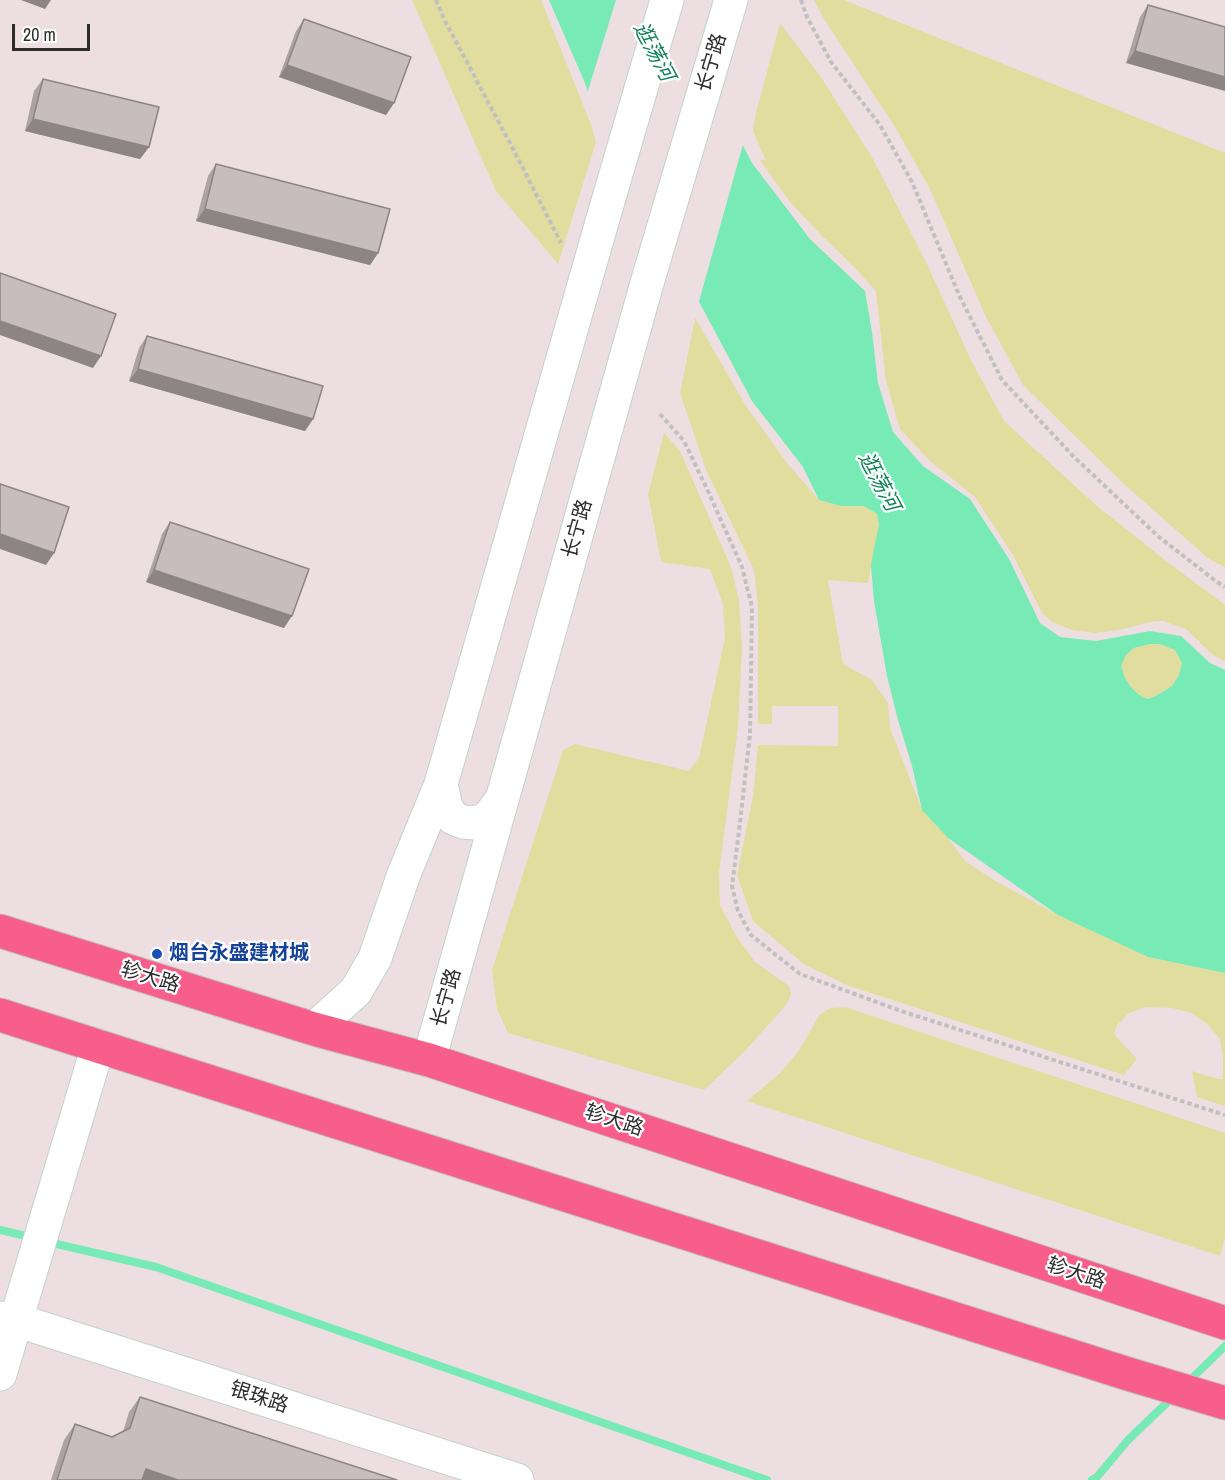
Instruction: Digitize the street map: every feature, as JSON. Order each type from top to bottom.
[{"type":"highway","name":"轸大路","points":[[0,931],[314,1029],[429,1060],[1212,1319]]},
{"type":"highway","points":[[0,1015],[1225,1403]]},
{"type":"street","points":[[314,1029],[356,991],[375,958],[404,874],[441,784],[667,0]]},
{"type":"street","name":"长宁路","points":[[429,1060],[647,283],[731,0]]},
{"type":"street","points":[[441,784],[446,807],[453,818],[463,822],[475,823],[484,820],[502,799]]},
{"type":"street","points":[[0,1374],[13,1311],[98,1046]]},
{"type":"street","name":"银珠路","points":[[13,1311],[517,1480]]},
{"type":"path","points":[[436,0],[561,243]]},
{"type":"path","points":[[801,0],[807,17],[831,62],[880,125],[912,182],[959,295],[1002,380],[1073,456],[1159,537],[1225,587]]},
{"type":"path","points":[[660,414],[684,441],[707,489],[742,567],[752,607],[750,734],[732,886],[738,911],[751,935],[800,974],[901,1011],[1225,1115]]},
{"type":"shaded area","points":[[412,0],[541,0],[596,142],[558,264],[496,191]]},
{"type":"shaded area","points":[[814,0],[844,0],[1225,153],[1225,567],[1209,559],[1125,485],[1023,385],[985,315],[930,189],[895,127]]},
{"type":"shaded area","points":[[780,23],[821,77],[873,159],[926,262],[971,360],[1004,421],[1097,506],[1225,605],[1225,661],[1213,655],[1186,629],[1163,621],[1094,633],[1072,630],[1052,622],[1042,613],[1013,555],[975,497],[930,461],[900,429],[886,381],[876,291],[790,202],[759,159],[766,161],[753,131],[755,117]]},
{"type":"shaded area","points":[[695,318],[746,406],[787,463],[819,500],[841,506],[864,506],[877,514],[879,525],[868,583],[828,580],[843,664],[872,680],[888,703],[890,728],[922,810],[948,838],[965,861],[997,882],[1058,915],[1148,957],[1225,973],[1225,1106],[1197,1097],[1192,1071],[1223,1079],[1223,1057],[1220,1039],[1207,1024],[1192,1013],[1172,1008],[1146,1007],[1129,1013],[1117,1025],[1114,1034],[1137,1059],[1124,1075],[849,986],[805,965],[753,921],[737,875],[753,796],[758,745],[838,746],[838,706],[772,706],[772,724],[758,724],[758,605],[754,570],[706,470],[680,393]]},
{"type":"shaded area","points":[[664,433],[680,451],[731,567],[739,600],[742,648],[738,727],[719,873],[720,905],[735,934],[755,962],[789,986],[791,994],[786,1005],[744,1052],[704,1090],[508,1033],[497,1009],[492,970],[563,750],[575,744],[689,771],[699,758],[725,638],[723,604],[710,569],[661,562],[648,494]]},
{"type":"shaded area","points":[[1160,644],[1176,650],[1182,663],[1179,675],[1172,686],[1147,699],[1131,687],[1121,666],[1126,655],[1134,648]]},
{"type":"shaded area","points":[[845,1007],[1225,1133],[1225,1237],[1220,1256],[747,1101],[779,1074],[798,1052],[820,1014],[831,1008]]},
{"type":"water","name":"逛荡河","points":[[549,0],[671,0],[752,163],[810,239],[865,291],[878,383],[893,432],[923,466],[970,499],[1009,559],[1040,623],[1060,637],[1096,641],[1150,631],[1181,636],[1210,663],[1225,670],[1225,973],[1148,957],[1058,915],[948,838],[922,810],[887,676],[874,601],[871,565],[879,525],[877,514],[864,506],[841,506],[819,500],[803,467],[752,401],[642,195],[600,131],[585,83]],"holes":[[[1160,644],[1175,650],[1182,663],[1179,675],[1172,686],[1147,699],[1131,687],[1121,666],[1126,655],[1134,648]]]},
{"type":"pier","points":[[616,0],[674,0],[744,141],[698,305],[640,196],[597,133],[586,97]]},
{"type":"building","points":[[1148,5],[1225,27],[1225,77],[1135,51]]},
{"type":"building","points":[[304,19],[411,57],[394,103],[287,65]]},
{"type":"building","points":[[43,79],[159,107],[149,147],[33,119]]},
{"type":"building","points":[[216,164],[390,209],[378,253],[205,209]]},
{"type":"building","points":[[0,273],[116,314],[101,356],[0,321]]},
{"type":"building","points":[[147,336],[323,386],[313,419],[138,369]]},
{"type":"building","points":[[0,484],[69,507],[54,553],[0,534]]},
{"type":"building","points":[[170,522],[309,569],[292,616],[154,570]]},
{"type":"building","points":[[140,1397],[397,1480],[178,1480],[146,1469],[142,1480],[57,1480],[75,1424],[112,1437],[130,1428]]},
{"type":"waterway","points":[[0,1230],[34,1238]]},
{"type":"waterway","points":[[48,1242],[156,1267],[767,1480]]},
{"type":"waterway","points":[[1187,1383],[1225,1346]]},
{"type":"waterway","points":[[1092,1480],[1128,1440],[1174,1396]]},
{"type":"place","name":"烟台永盛建材城","points":[[157,954]]}]
